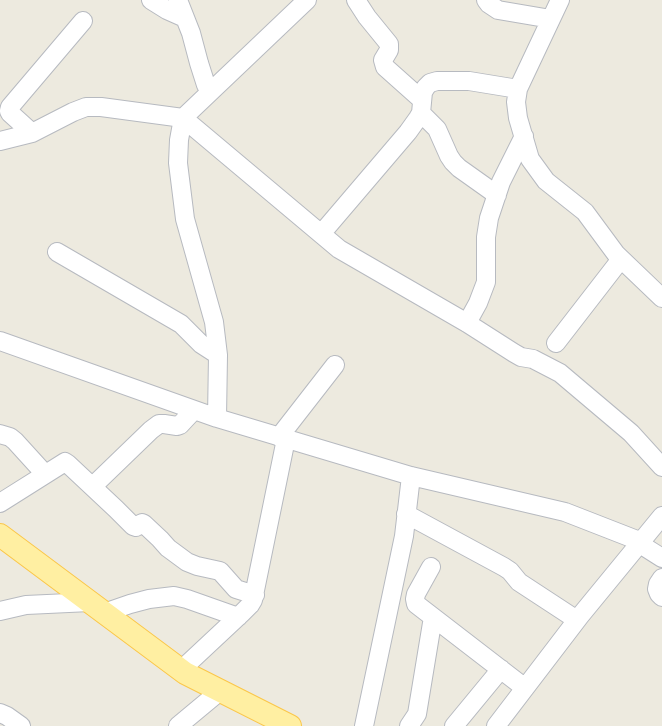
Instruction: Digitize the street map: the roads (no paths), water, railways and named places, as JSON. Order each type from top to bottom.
[{"type":"main road","points":[[0,535],[181,670],[290,726]]},
{"type":"street","points":[[151,0],[167,10],[185,18]]},
{"type":"street","points":[[178,0],[191,33],[206,85],[212,90]]},
{"type":"street","points":[[217,418],[218,355],[214,322],[185,219],[178,163],[179,140],[183,118],[307,0]]},
{"type":"street","points":[[356,0],[367,17],[389,44],[389,50],[383,60],[385,67],[421,107],[437,129],[453,162],[496,195]]},
{"type":"street","points":[[486,0],[498,10],[551,19]]},
{"type":"street","points":[[560,0],[518,90],[516,102],[530,159],[546,181],[585,212],[621,259],[662,298]]},
{"type":"street","points":[[32,133],[10,113],[10,108],[83,20]]},
{"type":"street","points":[[321,234],[408,132],[421,107],[426,87],[430,83],[437,81],[480,82],[518,90]]},
{"type":"street","points":[[0,141],[32,133],[86,107],[100,107],[183,118],[339,249],[467,323],[514,353],[522,357],[533,359],[560,373],[631,433],[662,467]]},
{"type":"street","points":[[467,323],[478,303],[486,282],[487,227],[496,195],[507,169],[524,136]]},
{"type":"street","points":[[57,252],[181,324],[201,344],[218,355]]},
{"type":"street","points":[[556,343],[621,259]]},
{"type":"street","points":[[0,341],[217,418],[282,438],[411,476],[565,512],[641,543],[662,558]]},
{"type":"street","points":[[181,670],[250,605],[255,595],[282,438],[335,365]]},
{"type":"street","points":[[93,486],[150,430],[159,424],[180,425],[194,410]]},
{"type":"street","points":[[0,434],[10,437],[15,441],[45,474]]},
{"type":"street","points":[[0,503],[65,462],[93,486],[133,526],[136,527],[142,523],[144,524],[168,548],[187,562],[197,566],[220,571],[236,589],[255,595]]},
{"type":"street","points":[[364,726],[404,536],[411,476]]},
{"type":"street","points":[[406,514],[504,567],[510,571],[519,582],[577,620]]},
{"type":"street","points":[[496,726],[577,620],[662,516]]},
{"type":"street","points":[[430,567],[415,599],[416,604],[525,688]]},
{"type":"street","points":[[662,578],[657,589],[662,597]]},
{"type":"street","points":[[0,611],[26,605],[97,607],[130,604],[149,599],[174,596],[187,599],[238,617]]},
{"type":"street","points":[[409,726],[417,714],[433,617]]},
{"type":"street","points":[[454,726],[501,669]]},
{"type":"street","points":[[178,726],[220,691]]},
{"type":"street","points":[[0,713],[21,726]]}]
